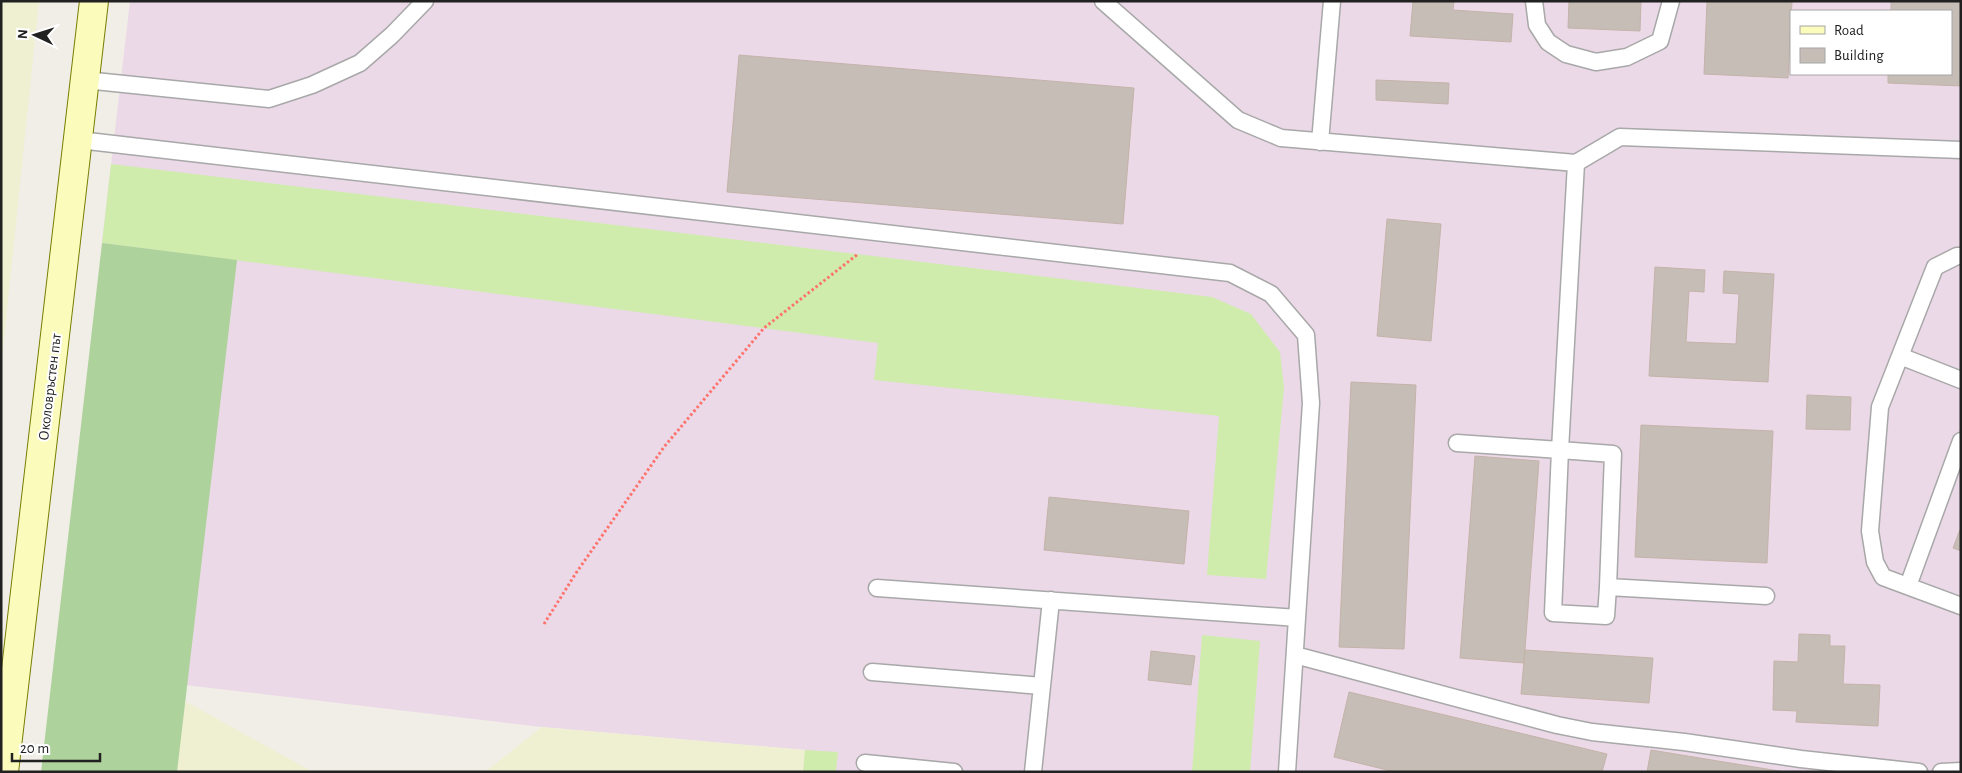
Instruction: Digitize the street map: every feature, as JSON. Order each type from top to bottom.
[{"type":"main road","name":"Околовръстен път","points":[[4,772],[94,1]]},
{"type":"lane","points":[[85,80],[269,99],[312,84],[360,63],[392,35],[425,1]]},
{"type":"lane","points":[[1103,1],[1238,120],[1281,138],[1576,163],[1620,137],[1961,150]]},
{"type":"lane","points":[[1320,142],[1332,1]]},
{"type":"lane","points":[[1534,1],[1537,25],[1548,42],[1566,54],[1596,62],[1626,58],[1660,40],[1671,1]]},
{"type":"lane","points":[[79,140],[1230,273],[1271,294],[1306,335],[1311,403],[1287,772]]},
{"type":"lane","points":[[1457,443],[1560,450],[1613,454],[1606,616],[1553,613],[1560,450],[1576,163]]},
{"type":"lane","points":[[1961,256],[1957,256],[1935,268],[1880,406],[1870,531],[1875,562],[1883,577],[1961,606]]},
{"type":"lane","points":[[1900,356],[1961,380]]},
{"type":"lane","points":[[1908,586],[1961,441]]},
{"type":"lane","points":[[1608,587],[1766,596]]},
{"type":"lane","points":[[877,588],[1297,618]]},
{"type":"lane","points":[[1033,772],[1051,600]]},
{"type":"lane","points":[[1295,654],[1557,725],[1592,732],[1919,772]]},
{"type":"lane","points":[[872,672],[1042,686]]},
{"type":"lane","points":[[865,764],[954,772]]},
{"type":"lane","points":[[1941,772],[1961,771]]},
{"type":"path","points":[[544,624],[576,573],[664,447],[764,328],[884,233]]},
{"type":"shaded area","points":[[130,1],[1961,1],[1961,772],[803,772],[805,750],[542,727],[185,685],[102,243]]},
{"type":"green space","points":[[1,1],[39,1],[1,368]]},
{"type":"green space","points":[[111,164],[1212,297],[1251,314],[1280,352],[1284,388],[1266,579],[1207,575],[1219,416],[874,380],[878,343],[102,243]]},
{"type":"green space","points":[[102,243],[237,260],[177,772],[41,772]]},
{"type":"green space","points":[[1202,635],[1260,641],[1250,772],[1192,772]]},
{"type":"green space","points":[[185,701],[313,772],[177,772]]},
{"type":"green space","points":[[542,727],[805,750],[803,772],[485,772]]},
{"type":"green space","points":[[805,750],[838,752],[836,772],[803,772]]},
{"type":"building","points":[[1413,1],[1454,1],[1453,10],[1513,14],[1511,42],[1410,36]]},
{"type":"building","points":[[1569,1],[1641,1],[1640,31],[1568,28]]},
{"type":"building","points":[[1707,1],[1792,1],[1790,10],[1788,78],[1704,74]]},
{"type":"building","points":[[1891,1],[1961,1],[1961,86],[1888,83],[1888,75],[1952,75],[1952,10],[1891,10]]},
{"type":"building","points":[[739,55],[1134,88],[1123,224],[727,192]]},
{"type":"building","points":[[1376,80],[1449,83],[1448,104],[1376,100]]},
{"type":"building","points":[[1387,219],[1441,224],[1431,341],[1377,336]]},
{"type":"building","points":[[1655,267],[1705,270],[1704,292],[1689,291],[1686,342],[1736,344],[1739,294],[1723,293],[1724,271],[1774,274],[1768,382],[1649,376]]},
{"type":"building","points":[[1351,382],[1416,385],[1404,649],[1339,647]]},
{"type":"building","points":[[1807,395],[1851,397],[1850,430],[1806,429]]},
{"type":"building","points":[[1641,425],[1773,431],[1767,563],[1635,557]]},
{"type":"building","points":[[1475,456],[1539,461],[1524,663],[1460,658]]},
{"type":"building","points":[[1049,497],[1189,511],[1184,564],[1044,550]]},
{"type":"building","points":[[1961,527],[1961,551],[1953,548]]},
{"type":"building","points":[[1799,634],[1830,635],[1830,646],[1845,646],[1843,684],[1880,685],[1878,726],[1796,722],[1797,711],[1773,710],[1774,661],[1798,662]]},
{"type":"building","points":[[1525,650],[1653,658],[1649,703],[1521,694]]},
{"type":"building","points":[[1151,651],[1195,656],[1191,685],[1148,680]]},
{"type":"building","points":[[1349,692],[1607,754],[1602,772],[1395,772],[1334,757]]},
{"type":"building","points":[[1651,750],[1785,772],[1647,772]]}]
